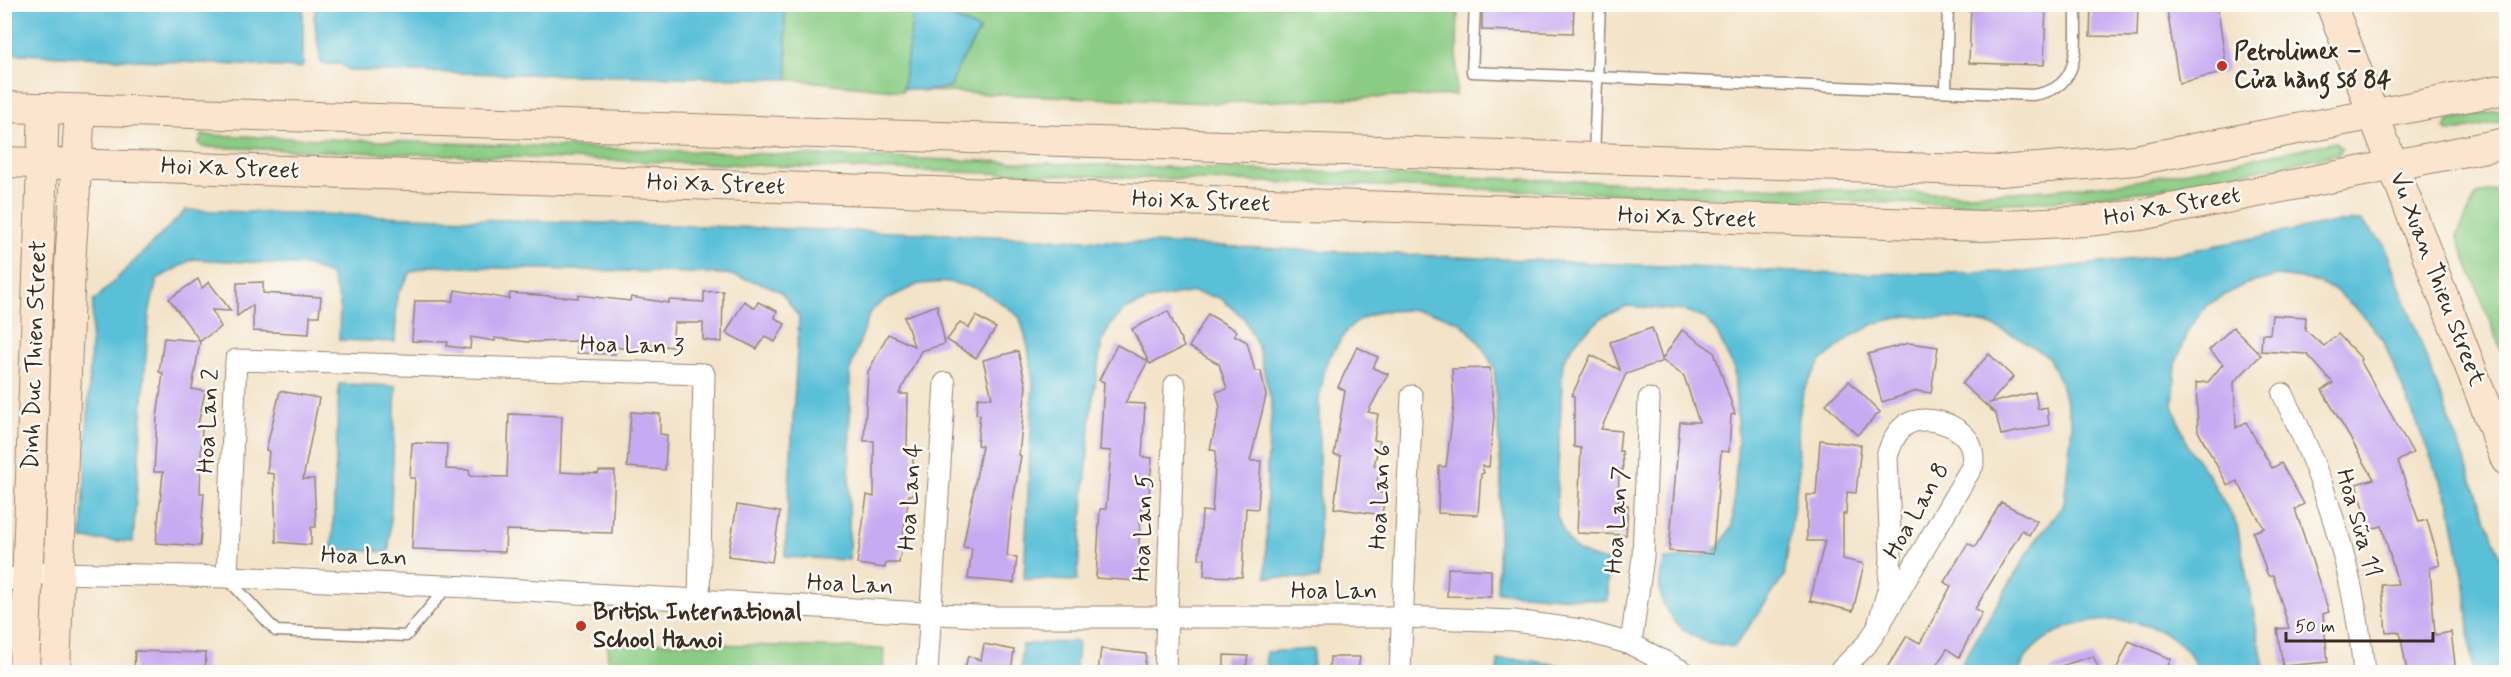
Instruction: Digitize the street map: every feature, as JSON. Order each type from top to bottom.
[{"type":"main road","points":[[2331,4],[2373,114]]},
{"type":"main road","points":[[4,107],[1955,171],[2045,169],[2135,160],[2506,89]]},
{"type":"main road","name":"Dinh Duc Thien Street","points":[[24,672],[17,577],[44,108]]},
{"type":"main road","name":"Dinh Duc Thien Street","points":[[55,672],[70,265],[80,110]]},
{"type":"main road","name":"Vu Xuan Thieu Street","points":[[2373,114],[2506,460]]},
{"type":"main road","name":"Hoi Xa Street","points":[[4,162],[1971,226],[2066,223],[2140,214],[2506,143]]},
{"type":"street","name":"Hoa Lan 2","points":[[227,577],[236,360],[367,364]]},
{"type":"street","name":"Hoa Lan 3","points":[[367,364],[704,374],[699,601]]},
{"type":"street","name":"Hoa Lan 4","points":[[927,672],[928,615],[945,383]]},
{"type":"street","name":"Hoa Lan 5","points":[[1165,672],[1175,385]]},
{"type":"street","name":"Hoa Sữa 11","points":[[2283,394],[2307,443],[2331,510],[2349,583],[2364,672]]},
{"type":"street","name":"Hoa Lan 6","points":[[1400,672],[1412,396]]},
{"type":"street","name":"Hoa Lan 7","points":[[1631,644],[1643,557],[1649,399]]},
{"type":"street","name":"Hoa Lan 8","points":[[1839,672],[1866,645],[1877,629],[1973,465],[1973,453],[1969,442],[1962,432],[1952,427],[1923,420],[1911,422],[1905,425],[1892,442],[1887,456],[1891,557],[1889,587],[1877,629]]},
{"type":"street","name":"Hoa Lan","points":[[17,577],[59,573],[447,586],[993,617],[1401,617],[1514,621],[1581,630],[1631,644],[1684,672]]},
{"type":"lane","points":[[1475,4],[1472,72],[2032,95],[2043,94],[2066,80],[2074,62],[2076,4]]},
{"type":"lane","points":[[1594,159],[1600,4]]},
{"type":"lane","points":[[1946,91],[1948,4]]},
{"type":"lane","points":[[227,577],[276,631],[406,636],[447,586]]},
{"type":"green space","points":[[784,5],[908,5],[913,14],[903,91],[788,79]]},
{"type":"green space","points":[[938,5],[1458,5],[1456,95],[1210,103],[925,91],[951,87],[957,68],[980,30],[937,10]]},
{"type":"green space","points":[[2506,109],[2506,121],[2450,132],[2445,129],[2448,121]]},
{"type":"green space","points":[[202,135],[1968,194],[2049,190],[2131,182],[2336,142],[2342,148],[2339,154],[2149,191],[2054,201],[1960,205],[202,147],[199,143]]},
{"type":"green space","points":[[2506,188],[2506,363],[2457,236],[2477,194]]},
{"type":"green space","points":[[608,641],[884,649],[883,672],[607,672]]},
{"type":"water","points":[[5,4],[303,5],[303,65],[300,68],[5,53]]},
{"type":"water","points":[[317,4],[784,5],[788,79],[350,71],[340,64],[321,64],[314,17]]},
{"type":"water","points":[[908,5],[938,5],[937,10],[980,30],[957,68],[951,87],[925,91],[903,88],[913,14]]},
{"type":"water","points":[[186,210],[924,233],[1839,274],[2025,272],[2168,255],[2335,222],[2361,221],[2384,244],[2506,572],[2506,672],[2473,672],[2465,586],[2450,505],[2384,342],[2363,315],[2335,290],[2309,280],[2278,276],[2243,285],[2207,305],[2190,327],[2176,363],[2173,405],[2189,449],[2209,476],[2237,525],[2265,672],[2200,672],[2193,659],[2175,640],[2157,629],[2112,620],[2088,622],[2066,628],[2045,639],[2029,653],[2019,672],[1956,672],[2034,543],[2064,504],[2072,425],[2062,387],[2048,357],[2018,337],[1987,324],[1958,319],[1907,316],[1876,323],[1850,337],[1820,362],[1803,392],[1798,423],[1799,469],[1784,577],[1734,647],[1701,640],[1679,626],[1665,607],[1660,585],[1665,559],[1703,556],[1721,545],[1732,526],[1738,439],[1734,370],[1717,333],[1706,319],[1686,311],[1627,306],[1603,317],[1577,340],[1563,361],[1556,513],[1573,547],[1587,555],[1608,561],[1608,601],[1497,592],[1501,475],[1494,367],[1479,342],[1461,323],[1438,314],[1415,310],[1380,311],[1361,319],[1347,330],[1327,361],[1319,398],[1319,579],[1266,577],[1267,468],[1272,405],[1258,347],[1244,318],[1220,298],[1193,292],[1149,300],[1125,310],[1112,323],[1102,341],[1092,404],[1077,581],[1024,579],[1033,382],[1028,347],[1020,318],[1006,306],[979,289],[949,282],[919,284],[885,300],[870,312],[850,370],[849,560],[785,557],[799,317],[781,292],[764,284],[727,274],[429,266],[411,272],[397,295],[395,342],[339,340],[340,303],[331,276],[309,266],[193,259],[157,279],[149,314],[133,542],[82,539],[93,302]]},
{"type":"water","points":[[339,384],[396,386],[389,552],[332,550]]},
{"type":"water","points":[[1078,641],[1076,672],[1021,672],[1022,645]]},
{"type":"water","points":[[1314,649],[1312,672],[1265,672],[1266,652]]},
{"type":"water","points":[[1517,659],[1609,672],[1497,672],[1498,660]]},
{"type":"building","points":[[1482,4],[1574,4],[1573,33],[1482,30]]},
{"type":"building","points":[[1971,4],[2046,4],[2044,65],[1969,63]]},
{"type":"building","points":[[2091,4],[2138,4],[2137,37],[2090,36]]},
{"type":"building","points":[[2166,4],[2217,4],[2227,72],[2179,83]]},
{"type":"building","points":[[198,279],[202,288],[209,282],[231,311],[212,310],[221,327],[200,341],[169,299]]},
{"type":"building","points":[[263,282],[263,293],[321,297],[319,316],[310,316],[309,334],[253,331],[253,305],[237,316],[237,283]]},
{"type":"building","points":[[455,290],[509,299],[510,293],[578,298],[578,295],[630,301],[631,297],[669,303],[669,300],[704,302],[704,292],[723,291],[722,342],[703,340],[703,323],[674,323],[672,347],[646,344],[645,352],[615,347],[615,354],[577,353],[577,341],[528,342],[495,338],[495,341],[471,337],[470,349],[447,346],[448,342],[412,341],[415,301],[453,301]]},
{"type":"building","points":[[744,301],[755,308],[758,302],[777,311],[775,318],[785,324],[775,342],[765,336],[757,349],[726,333]]},
{"type":"building","points":[[937,305],[945,344],[921,351],[899,394],[908,394],[907,449],[913,449],[913,495],[909,495],[899,563],[886,563],[885,568],[857,564],[867,495],[874,497],[874,441],[864,441],[868,372],[888,334],[914,346],[904,317]]},
{"type":"building","points":[[1168,311],[1184,347],[1150,364],[1132,329]]},
{"type":"building","points":[[1208,314],[1237,331],[1234,335],[1247,342],[1255,371],[1261,371],[1266,396],[1250,461],[1261,461],[1258,509],[1246,508],[1242,577],[1204,576],[1205,558],[1199,559],[1202,511],[1212,512],[1216,451],[1210,449],[1220,407],[1216,392],[1227,389],[1219,364],[1189,347]]},
{"type":"building","points":[[2272,315],[2306,317],[2305,330],[2324,346],[2338,334],[2362,359],[2360,360],[2413,453],[2398,461],[2419,522],[2427,520],[2440,565],[2430,568],[2435,635],[2451,632],[2456,672],[2407,672],[2400,632],[2386,633],[2382,585],[2398,584],[2382,526],[2371,529],[2356,484],[2374,479],[2322,390],[2333,383],[2307,354],[2261,351],[2262,334],[2270,334]]},
{"type":"building","points":[[976,316],[996,328],[976,358],[947,340],[960,322],[969,328]]},
{"type":"building","points":[[2233,327],[2261,355],[2234,382],[2236,428],[2246,422],[2272,468],[2281,463],[2304,504],[2295,509],[2329,612],[2323,614],[2328,662],[2283,666],[2277,629],[2289,628],[2273,575],[2268,576],[2253,532],[2264,528],[2237,481],[2228,486],[2198,431],[2196,383],[2208,382],[2223,364],[2209,350]]},
{"type":"building","points":[[1652,328],[1662,359],[1682,330],[1714,352],[1735,414],[1731,415],[1729,452],[1721,451],[1713,554],[1669,551],[1680,422],[1699,422],[1684,376],[1663,361],[1626,374],[1601,429],[1621,431],[1619,451],[1622,451],[1623,470],[1619,470],[1618,505],[1628,505],[1626,535],[1577,533],[1581,448],[1574,447],[1574,396],[1572,395],[1591,355],[1620,370],[1610,342]]},
{"type":"building","points":[[164,338],[200,341],[192,389],[205,391],[198,425],[202,425],[200,493],[204,493],[200,546],[156,543],[163,472],[154,472],[157,418],[163,373],[159,372]]},
{"type":"building","points":[[1909,343],[1938,347],[1931,393],[1917,391],[1882,402],[1868,354]]},
{"type":"building","points":[[1117,345],[1148,361],[1125,403],[1145,404],[1142,457],[1152,458],[1148,507],[1141,506],[1137,581],[1096,578],[1100,509],[1106,509],[1111,451],[1100,450],[1104,382],[1099,380]]},
{"type":"building","points":[[1357,347],[1378,357],[1373,368],[1388,374],[1368,412],[1378,414],[1374,440],[1380,441],[1374,465],[1380,466],[1375,492],[1385,494],[1382,515],[1334,508],[1341,456],[1334,455],[1345,391],[1338,387]]},
{"type":"building","points":[[1018,351],[1026,386],[1019,455],[1021,456],[1011,512],[1007,556],[1017,557],[1014,583],[968,579],[972,548],[963,547],[982,446],[977,445],[980,415],[976,414],[978,397],[992,398],[983,360]]},
{"type":"building","points":[[1989,354],[2013,377],[1990,403],[2035,392],[2038,409],[2047,407],[2049,425],[2001,435],[1996,414],[1962,384]]},
{"type":"building","points":[[1490,368],[1494,416],[1489,467],[1482,466],[1484,473],[1481,474],[1478,515],[1438,513],[1439,466],[1446,467],[1454,405],[1452,369]]},
{"type":"building","points":[[1849,381],[1880,412],[1857,435],[1826,404]]},
{"type":"building","points":[[280,391],[319,398],[303,479],[314,479],[316,527],[311,527],[311,545],[276,542],[274,474],[267,473],[269,451],[266,450]]},
{"type":"building","points":[[631,412],[660,414],[660,434],[667,435],[665,470],[627,467]]},
{"type":"building","points":[[509,414],[562,416],[560,472],[598,474],[599,471],[615,471],[612,533],[506,530],[505,552],[412,549],[415,478],[410,478],[412,443],[447,444],[446,469],[469,470],[470,476],[507,477]]},
{"type":"building","points":[[1820,440],[1861,445],[1856,493],[1847,492],[1846,514],[1843,514],[1843,559],[1864,564],[1853,611],[1810,601],[1825,541],[1807,541],[1807,495],[1816,495]]},
{"type":"building","points":[[2001,502],[2037,521],[2029,535],[2022,530],[1975,609],[1982,613],[1959,657],[1947,649],[1932,672],[1884,672],[1907,636],[1920,643],[1951,586],[1944,582],[1968,543],[1975,547]]},
{"type":"building","points":[[737,505],[780,512],[772,562],[728,556]]},
{"type":"building","points":[[1448,568],[1491,570],[1491,597],[1447,596]]},
{"type":"building","points":[[2129,641],[2171,659],[2165,672],[2115,672]]},
{"type":"building","points":[[984,644],[1014,650],[1011,672],[964,672],[968,656],[981,660]]},
{"type":"building","points":[[1101,649],[1146,654],[1144,672],[1098,672]]},
{"type":"building","points":[[135,651],[206,653],[205,672],[134,672]]},
{"type":"building","points":[[1224,655],[1248,656],[1245,672],[1224,672]]},
{"type":"building","points":[[2093,656],[2100,672],[2052,672],[2051,669]]},
{"type":"building","points":[[1330,657],[1360,657],[1358,672],[1329,672]]},
{"type":"place","name":"Petrolimex – Cửa hàng số 84","points":[[2222,66]]},
{"type":"place","name":"British International School Hanoi","points":[[581,626]]}]
